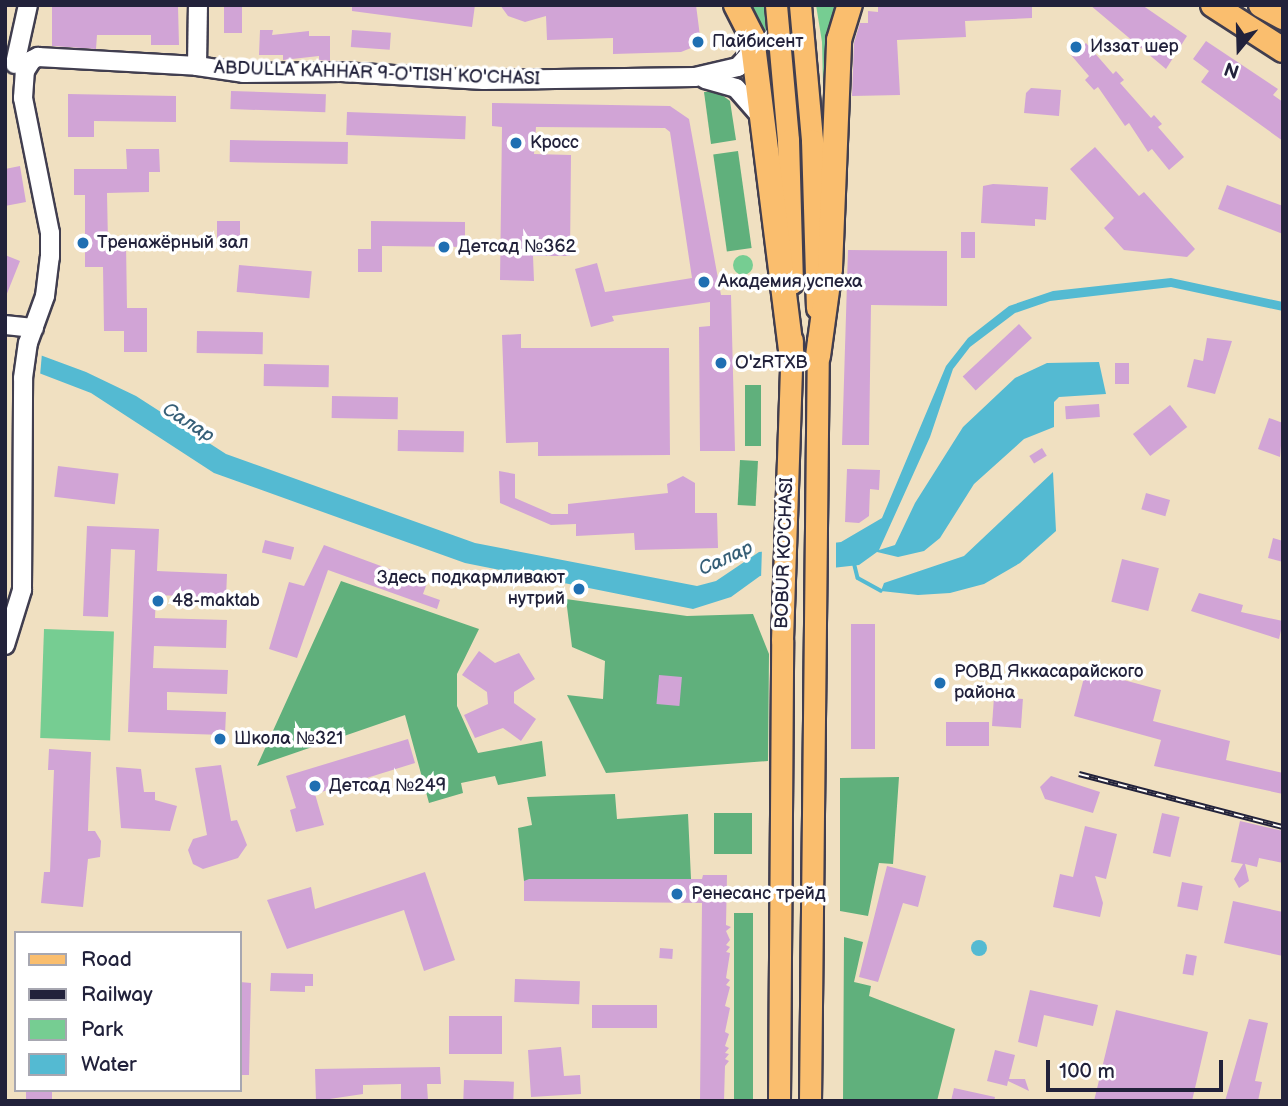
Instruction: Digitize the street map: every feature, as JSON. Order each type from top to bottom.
[{"type":"highway","points":[[736,5],[752,37],[792,356]]},
{"type":"highway","points":[[818,356],[830,268],[840,33],[850,5]]},
{"type":"highway","points":[[1213,5],[1283,50]]},
{"type":"highway","points":[[1261,5],[1283,17]]},
{"type":"main road","name":"BOBUR KO'CHASI","points":[[776,5],[789,154],[792,356],[782,640],[779,1101]]},
{"type":"main road","name":"BOBUR KO'CHASI","points":[[800,5],[812,140],[818,356],[813,593],[810,1101]]},
{"type":"main road","points":[[782,640],[797,629],[813,641]]},
{"type":"street","points":[[5,645],[22,590],[23,378],[31,335],[45,296],[50,233],[18,67],[28,5]]},
{"type":"street","points":[[197,66],[198,5]]},
{"type":"street","name":"ABDULLA KAHHAR 9-O'TISH KO'CHASI","points":[[695,78],[742,64],[752,37]]},
{"type":"street","name":"ABDULLA KAHHAR 9-O'TISH KO'CHASI","points":[[18,67],[38,57],[197,66],[244,73],[341,72],[484,80],[695,78],[736,88],[763,122]]},
{"type":"street","points":[[5,325],[31,335]]},
{"type":"green space","points":[[746,5],[764,5],[775,137]]},
{"type":"green space","points":[[816,5],[841,5],[825,172],[822,42]]},
{"type":"green space","points":[[704,92],[718,92],[730,101],[736,140],[711,144]]},
{"type":"green space","points":[[738,151],[752,248],[727,252],[713,154]]},
{"type":"green space","points":[[739,255],[747,255],[753,265],[747,275],[739,275],[733,269],[733,261]]},
{"type":"green space","points":[[745,385],[761,385],[761,446],[745,446]]},
{"type":"green space","points":[[740,460],[758,461],[756,506],[738,505]]},
{"type":"green space","points":[[341,581],[479,629],[457,674],[457,706],[478,753],[542,741],[546,776],[498,785],[495,776],[461,783],[463,793],[429,803],[405,715],[257,766]]},
{"type":"green space","points":[[566,599],[687,616],[753,614],[769,654],[768,761],[606,773],[567,695],[603,699],[605,661],[572,647]]},
{"type":"green space","points":[[44,629],[114,631],[110,740],[40,738]]},
{"type":"green space","points":[[899,777],[893,864],[879,863],[868,916],[840,911],[840,778]]},
{"type":"green space","points":[[615,794],[617,819],[688,814],[691,879],[524,881],[518,828],[532,825],[527,797]]},
{"type":"green space","points":[[714,813],[752,813],[752,854],[714,854]]},
{"type":"green space","points":[[734,913],[753,913],[753,1101],[734,1101]]},
{"type":"green space","points":[[844,937],[863,942],[854,982],[871,986],[869,996],[955,1029],[937,1101],[843,1101]]},
{"type":"water","name":"Салар","points":[[1171,278],[1283,302],[1283,311],[1171,287],[1050,301],[1015,313],[970,347],[953,369],[930,437],[879,550],[895,545],[915,503],[963,427],[1015,378],[1047,363],[1099,362],[1106,394],[1059,397],[1054,402],[1054,427],[1024,439],[974,484],[940,538],[924,551],[898,557],[877,552],[859,565],[760,576],[731,597],[693,609],[465,563],[214,473],[91,393],[5,360],[5,342],[86,372],[136,396],[226,454],[475,543],[697,586],[716,581],[759,552],[841,542],[882,518],[946,366],[968,338],[1009,306],[1053,291]]},
{"type":"water","points":[[1053,472],[1056,531],[1020,563],[984,584],[950,593],[918,595],[881,591],[884,583],[964,556]]},
{"type":"water","points":[[976,940],[982,940],[987,948],[985,954],[976,956],[971,951],[971,945]]},
{"type":"pier","points":[[5,339],[42,353],[40,376],[5,364]]},
{"type":"pier","points":[[836,539],[836,572],[761,579],[762,548]]},
{"type":"building","points":[[52,5],[178,6],[179,45],[151,45],[151,35],[97,35],[96,49],[52,46]]},
{"type":"building","points":[[224,5],[242,5],[242,33],[224,33]]},
{"type":"building","points":[[352,5],[475,5],[472,27],[352,11]]},
{"type":"building","points":[[500,5],[696,5],[701,44],[681,52],[613,54],[613,38],[547,40],[546,16],[525,22],[508,16]]},
{"type":"building","points":[[878,5],[1032,5],[1032,18],[965,21],[966,37],[897,40],[900,95],[852,96],[854,43],[860,23],[868,23],[868,11],[878,12]]},
{"type":"building","points":[[1090,5],[1142,5],[1187,36],[1166,69]]},
{"type":"building","points":[[260,30],[273,30],[272,35],[309,31],[309,36],[330,36],[330,61],[319,60],[319,56],[283,60],[283,55],[259,55]]},
{"type":"building","points":[[352,30],[391,33],[390,50],[351,47]]},
{"type":"building","points":[[1206,41],[1278,89],[1273,95],[1283,102],[1283,141],[1201,82],[1209,71],[1193,59]]},
{"type":"building","points":[[1086,43],[1113,74],[1116,71],[1124,80],[1120,83],[1151,118],[1154,115],[1162,124],[1158,127],[1184,157],[1169,170],[1152,149],[1148,152],[1129,123],[1125,126],[1098,87],[1094,90],[1085,80],[1089,76],[1071,55]]},
{"type":"building","points":[[1031,88],[1061,90],[1059,116],[1024,113],[1026,93]]},
{"type":"building","points":[[231,91],[326,94],[325,112],[230,109]]},
{"type":"building","points":[[68,94],[176,96],[176,122],[94,121],[94,137],[68,137]]},
{"type":"building","points":[[492,103],[670,106],[689,119],[721,295],[731,295],[735,451],[700,451],[699,327],[710,326],[710,302],[612,316],[614,321],[591,327],[575,269],[597,263],[605,292],[692,278],[670,132],[665,128],[536,127],[534,154],[571,155],[570,256],[533,256],[534,281],[500,280],[502,127],[492,126]]},
{"type":"building","points":[[347,112],[466,116],[465,139],[346,135]]},
{"type":"building","points":[[230,140],[348,142],[348,164],[230,162]]},
{"type":"building","points":[[1095,147],[1139,196],[1144,192],[1195,249],[1187,257],[1124,250],[1104,228],[1114,218],[1070,169]]},
{"type":"building","points":[[126,149],[159,149],[160,172],[149,172],[149,192],[107,193],[108,243],[126,243],[127,308],[147,308],[147,352],[124,352],[124,331],[104,331],[103,267],[85,267],[85,195],[74,195],[74,169],[127,169]]},
{"type":"building","points":[[20,166],[26,202],[5,206],[5,169]]},
{"type":"building","points":[[993,184],[1048,187],[1046,220],[1035,219],[1035,226],[981,223],[983,186]]},
{"type":"building","points":[[1227,185],[1283,206],[1283,234],[1218,209]]},
{"type":"building","points":[[217,221],[240,221],[240,246],[217,246]]},
{"type":"building","name":"Детсад №362","points":[[371,221],[465,222],[465,247],[382,246],[382,272],[358,272],[358,249],[371,249]]},
{"type":"building","points":[[961,232],[975,232],[975,258],[961,258]]},
{"type":"building","points":[[848,250],[947,251],[947,306],[871,305],[869,445],[842,445]]},
{"type":"building","points":[[5,255],[20,261],[6,296],[5,296]]},
{"type":"building","points":[[239,265],[312,271],[309,298],[237,292]]},
{"type":"building","points":[[1019,324],[1032,338],[976,390],[963,377]]},
{"type":"building","points":[[197,331],[263,332],[263,354],[197,353]]},
{"type":"building","points":[[521,334],[521,348],[669,348],[670,455],[538,456],[538,442],[506,443],[502,335]]},
{"type":"building","points":[[1207,338],[1232,341],[1215,394],[1187,387],[1194,359],[1203,361]]},
{"type":"building","points":[[1115,363],[1129,363],[1129,384],[1115,384]]},
{"type":"building","points":[[264,364],[329,365],[329,387],[264,386]]},
{"type":"building","points":[[332,396],[398,397],[398,419],[332,418]]},
{"type":"building","points":[[1099,404],[1100,417],[1066,419],[1065,406]]},
{"type":"building","points":[[1170,405],[1187,427],[1150,456],[1133,434]]},
{"type":"building","points":[[1269,418],[1283,423],[1280,457],[1258,449]]},
{"type":"building","points":[[398,430],[464,431],[464,452],[398,451]]},
{"type":"building","points":[[1042,448],[1047,456],[1034,464],[1029,456]]},
{"type":"building","points":[[58,466],[119,473],[115,504],[54,497]]},
{"type":"building","points":[[847,469],[880,470],[879,490],[870,489],[869,516],[859,523],[845,522]]},
{"type":"building","points":[[499,471],[515,474],[515,498],[552,514],[568,514],[568,504],[668,493],[667,484],[683,476],[695,483],[695,513],[717,513],[718,548],[635,550],[634,533],[576,536],[576,524],[551,525],[500,503]]},
{"type":"building","points":[[1146,493],[1170,500],[1165,516],[1141,509]]},
{"type":"building","points":[[87,526],[159,529],[157,571],[227,574],[226,598],[156,595],[155,618],[227,620],[226,648],[154,646],[153,668],[228,670],[227,694],[167,692],[167,710],[226,712],[225,735],[128,732],[135,550],[111,549],[108,617],[83,616]]},
{"type":"building","points":[[1273,538],[1283,541],[1283,562],[1268,558]]},
{"type":"building","points":[[265,540],[294,547],[291,560],[262,553]]},
{"type":"building","points":[[324,545],[427,583],[423,594],[440,600],[437,609],[328,570],[297,658],[269,649],[289,582],[304,586]]},
{"type":"building","points":[[1122,559],[1159,568],[1148,611],[1111,602]]},
{"type":"building","points":[[1199,593],[1243,605],[1241,612],[1283,621],[1279,639],[1191,611]]},
{"type":"building","points":[[851,624],[875,624],[875,749],[851,749]]},
{"type":"building","points":[[479,651],[495,663],[519,653],[535,679],[514,692],[514,703],[536,719],[521,741],[503,728],[475,738],[464,715],[488,704],[487,692],[462,675]]},
{"type":"building","points":[[1086,670],[1161,690],[1153,721],[1230,741],[1226,760],[1283,773],[1283,794],[1154,766],[1161,740],[1074,716]]},
{"type":"building","points":[[659,675],[682,677],[679,706],[656,704]]},
{"type":"building","points":[[994,697],[1023,699],[1021,728],[992,726]]},
{"type":"building","points":[[946,722],[989,722],[989,746],[946,746]]},
{"type":"building","name":"Детсад №249","points":[[408,739],[415,763],[315,794],[324,825],[296,832],[290,810],[296,808],[286,776]]},
{"type":"building","points":[[49,749],[91,752],[88,831],[95,831],[101,841],[100,857],[88,859],[83,907],[41,903],[44,872],[50,872],[54,770],[48,770]]},
{"type":"building","points":[[221,765],[231,821],[237,820],[247,845],[238,858],[203,869],[193,864],[188,850],[193,839],[207,835],[195,768]]},
{"type":"building","points":[[116,767],[141,769],[144,792],[155,792],[155,800],[177,806],[170,831],[121,828]]},
{"type":"building","points":[[1051,776],[1100,792],[1093,813],[1045,799],[1040,787]]},
{"type":"building","points":[[1162,813],[1180,817],[1170,857],[1153,853]]},
{"type":"building","points":[[1240,821],[1283,831],[1283,863],[1259,858],[1257,867],[1245,864],[1249,881],[1239,888],[1234,879],[1243,864],[1231,862]]},
{"type":"building","points":[[1085,826],[1117,834],[1106,879],[1095,876],[1103,903],[1100,917],[1053,907],[1060,874],[1073,877]]},
{"type":"building","points":[[887,866],[926,876],[918,907],[903,903],[878,982],[859,977]]},
{"type":"building","points":[[425,872],[455,960],[424,971],[404,910],[287,949],[267,900],[311,887],[315,909]]},
{"type":"building","points":[[703,875],[727,875],[726,925],[731,927],[726,931],[730,940],[726,945],[730,947],[726,952],[730,953],[726,978],[730,980],[726,985],[730,987],[725,1006],[730,1008],[725,1032],[729,1034],[725,1046],[729,1048],[725,1053],[729,1054],[725,1059],[729,1061],[725,1066],[724,1101],[700,1101],[702,903],[524,901],[524,881],[529,879],[702,879]]},
{"type":"building","points":[[1182,882],[1203,886],[1198,911],[1177,907]]},
{"type":"building","points":[[1233,901],[1283,912],[1283,956],[1224,943]]},
{"type":"building","points":[[660,948],[673,949],[672,959],[659,958]]},
{"type":"building","points":[[1186,954],[1197,956],[1193,976],[1183,974]]},
{"type":"building","points":[[271,973],[313,974],[313,986],[305,986],[305,992],[270,991]]},
{"type":"building","points":[[515,979],[580,981],[579,1004],[514,1002]]},
{"type":"building","points":[[242,982],[251,983],[249,1075],[242,1075]]},
{"type":"building","points":[[1030,990],[1098,1005],[1093,1026],[1044,1015],[1037,1047],[1018,1042]]},
{"type":"building","points":[[592,1005],[657,1005],[657,1028],[592,1028]]},
{"type":"building","points":[[1116,1010],[1208,1032],[1192,1101],[1094,1101]]},
{"type":"building","points":[[449,1016],[502,1016],[502,1054],[449,1054]]},
{"type":"building","points":[[1249,1019],[1268,1023],[1255,1081],[1262,1082],[1258,1101],[1225,1101]]},
{"type":"building","points":[[561,1047],[564,1076],[580,1075],[581,1094],[531,1097],[528,1050]]},
{"type":"building","points":[[995,1050],[1015,1055],[1009,1079],[1025,1079],[1029,1091],[1008,1081],[1007,1086],[987,1081]]},
{"type":"building","points":[[440,1067],[441,1084],[427,1084],[428,1101],[401,1101],[401,1084],[363,1085],[363,1094],[316,1101],[315,1069]]},
{"type":"building","points":[[464,1080],[514,1082],[513,1101],[463,1101]]},
{"type":"building","points":[[954,1088],[995,1097],[994,1101],[951,1101]]},
{"type":"building","points":[[26,1092],[52,1092],[52,1101],[26,1101]]},
{"type":"waterway","points":[[854,562],[858,578],[881,591]]},
{"type":"railway","points":[[1079,774],[1283,827]]},
{"type":"place","name":"Пайбисент","points":[[698,42]]},
{"type":"place","name":"Иззат шер","points":[[1076,47]]},
{"type":"place","name":"Кросс","points":[[516,143]]},
{"type":"place","name":"Тренажёрный зал","points":[[83,243]]},
{"type":"place","name":"Детсад №362","points":[[444,247]]},
{"type":"place","name":"Академия успеха","points":[[704,282]]},
{"type":"place","name":"O'zRTXB","points":[[721,363]]},
{"type":"place","name":"Здесь подкармливают нутрий","points":[[579,589]]},
{"type":"place","name":"48-maktab","points":[[158,601]]},
{"type":"place","name":"РОВД Яккасарайского района","points":[[940,683]]},
{"type":"place","name":"Школа №321","points":[[220,739]]},
{"type":"place","name":"Детсад №249","points":[[315,786]]},
{"type":"place","name":"Ренесанс трейд","points":[[677,894]]}]
